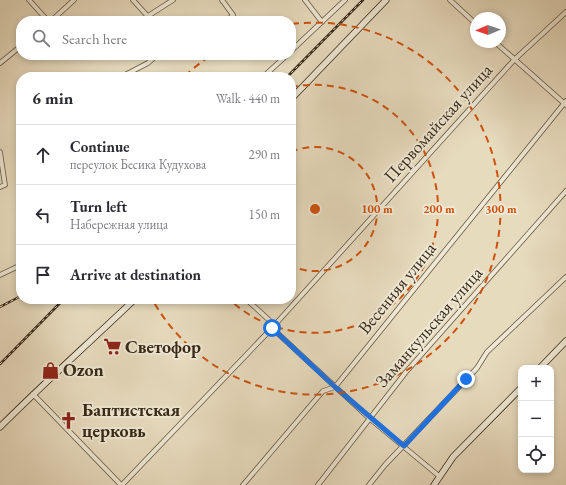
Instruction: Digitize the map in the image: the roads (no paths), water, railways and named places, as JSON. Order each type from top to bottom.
[{"type":"street","points":[[29,0],[45,16]]},
{"type":"street","points":[[56,16],[74,0]]},
{"type":"street","points":[[133,0],[148,16],[173,0]]},
{"type":"street","points":[[222,0],[233,15],[232,16]]},
{"type":"street","points":[[304,0],[322,22]]},
{"type":"street","points":[[296,46],[346,0]]},
{"type":"street","points":[[296,94],[386,0]]},
{"type":"street","points":[[450,0],[470,18]]},
{"type":"street","name":"Первомайская улица","points":[[296,301],[514,60],[566,12]]},
{"type":"street","points":[[501,48],[565,103]]},
{"type":"street","points":[[0,63],[16,50]]},
{"type":"street","points":[[131,72],[151,60]]},
{"type":"street","points":[[269,72],[282,60]]},
{"type":"street","name":"Весенняя улица","points":[[243,485],[323,391],[335,387],[565,103]]},
{"type":"street","points":[[0,152],[5,185],[0,188]]},
{"type":"street","name":"Заманкульская улица","points":[[318,485],[406,372],[566,191]]},
{"type":"street","points":[[0,275],[16,267]]},
{"type":"street","points":[[369,485],[385,465],[477,368],[487,352],[566,277]]},
{"type":"street","points":[[0,427],[33,394],[130,304]]},
{"type":"street","points":[[251,304],[268,320],[272,328],[335,387],[369,418],[439,476]]},
{"type":"street","name":"Первомайская улица","points":[[121,485],[294,304]]},
{"type":"street","points":[[543,365],[566,341]]},
{"type":"street","points":[[434,485],[453,457],[518,391]]},
{"type":"street","points":[[33,394],[121,485]]},
{"type":"railway","points":[[292,72],[363,0]]},
{"type":"railway","points":[[0,307],[16,299]]},
{"type":"railway","points":[[0,364],[59,304]]},
{"type":"place","name":"Светофор","points":[[112,347]]},
{"type":"place","name":"Ozon","points":[[50,370]]},
{"type":"place","name":"Баптистская церковь","points":[[69,420]]}]
